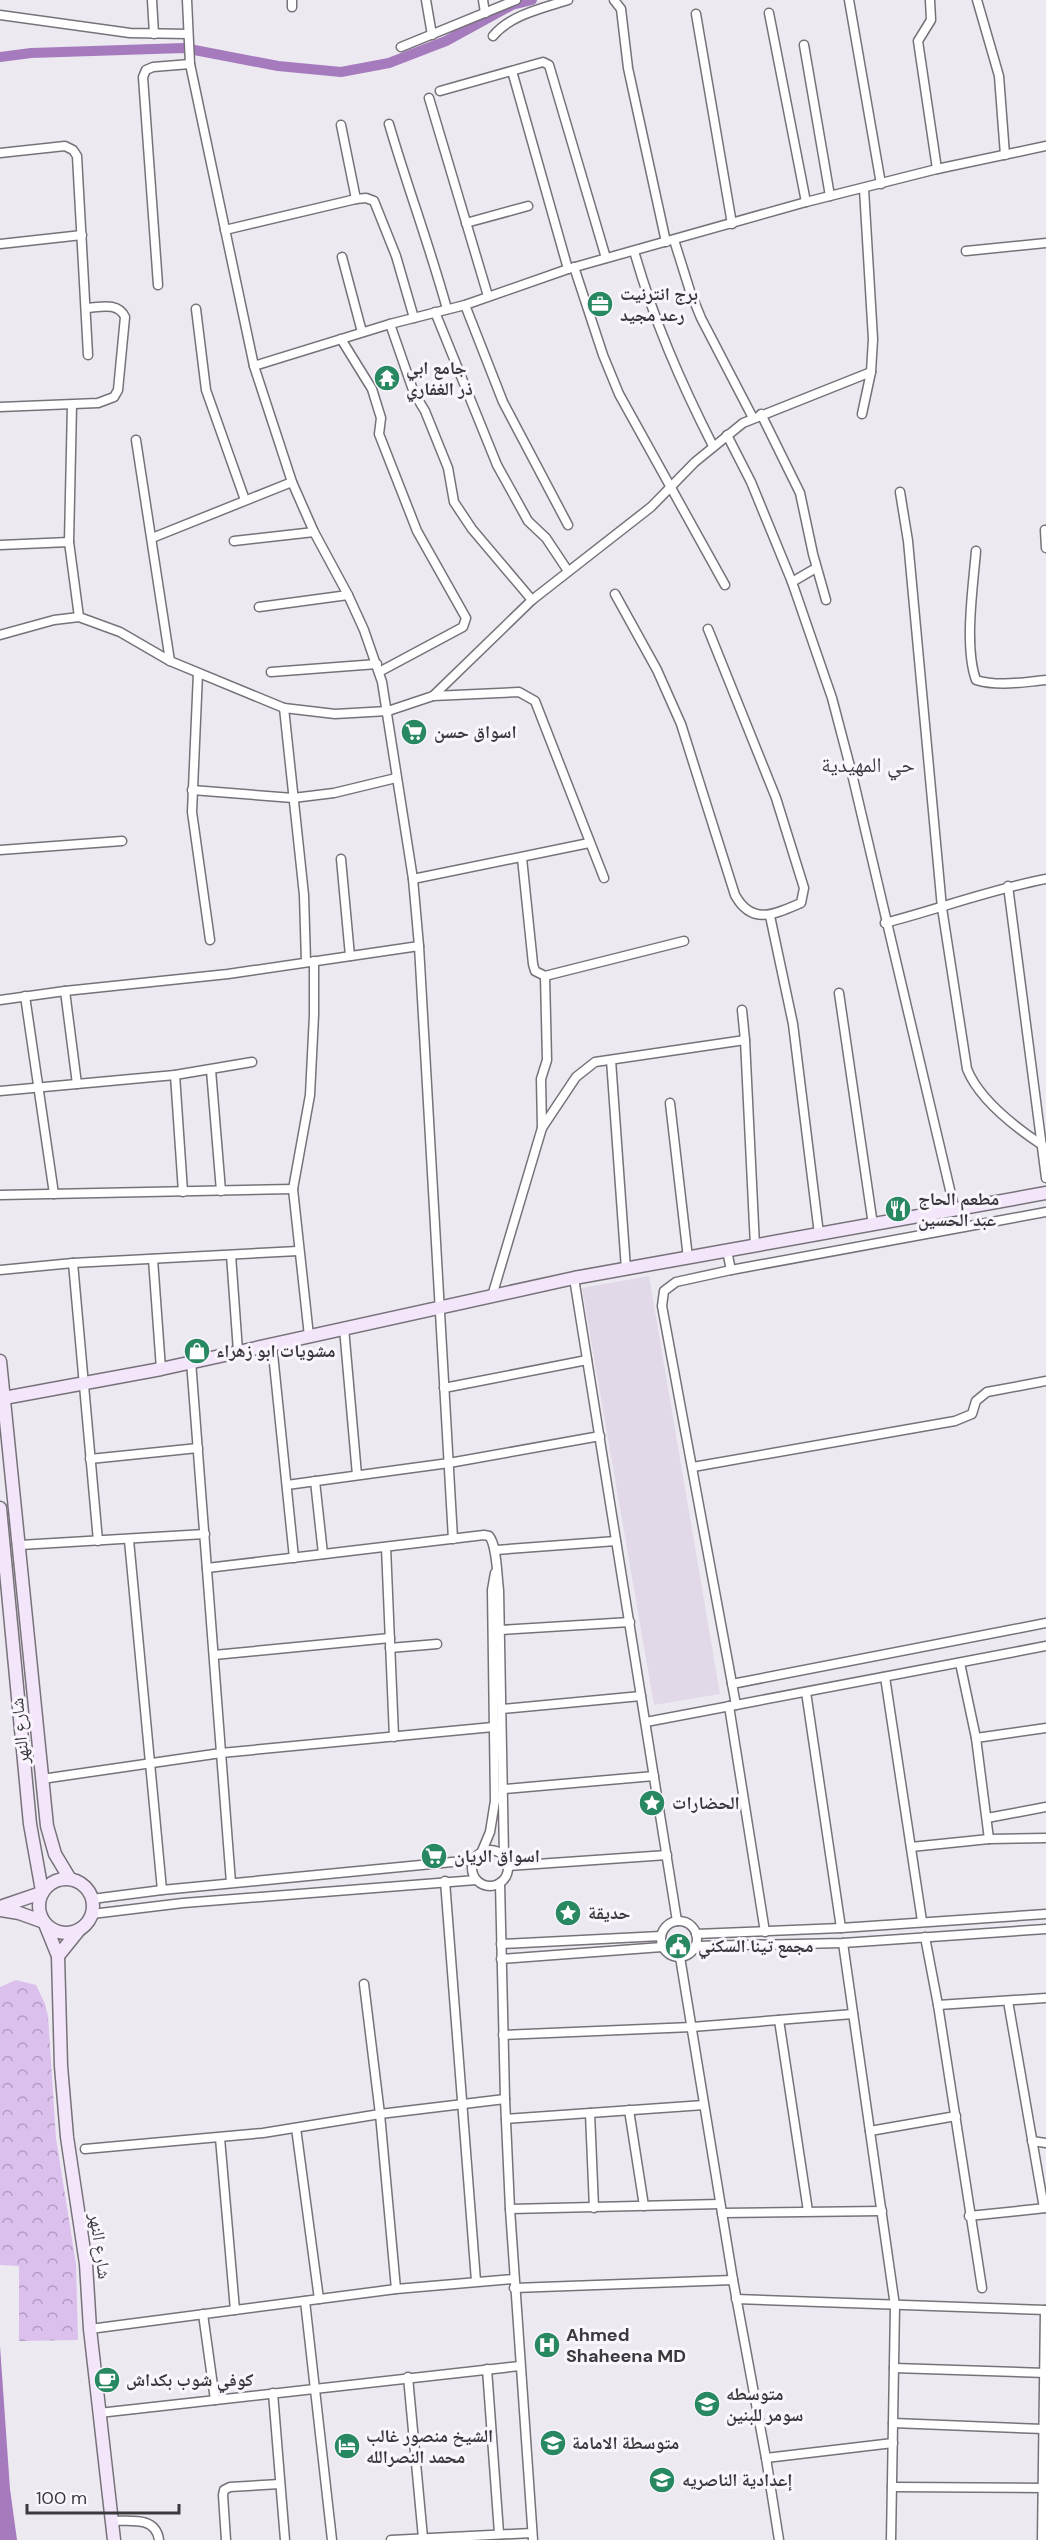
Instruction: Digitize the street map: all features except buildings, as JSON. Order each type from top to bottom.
[{"type":"main road","points":[[4,1398],[161,1369],[574,1278],[1046,1193]]},
{"type":"main road","name":"شارع النهر","points":[[0,1360],[49,1835],[55,1854],[70,1879]]},
{"type":"main road","name":"شارع النهر","points":[[0,1508],[30,1824],[42,1892]]},
{"type":"main road","points":[[10,1616],[27,1615]]},
{"type":"main road","points":[[0,1909],[42,1892],[57,1880],[70,1879],[84,1886],[92,1899],[92,1914],[58,1956]]},
{"type":"main road","points":[[42,1892],[39,1908],[44,1923]]},
{"type":"main road","points":[[0,1909],[19,1913],[61,1932],[79,1930]]},
{"type":"main road","name":"شارع النهر","points":[[44,1923],[58,1956],[64,2110],[87,2275],[90,2329],[114,2540]]},
{"type":"street","points":[[152,0],[154,34]]},
{"type":"street","points":[[187,0],[190,64],[254,366],[292,482],[314,532],[348,595],[378,668],[388,711],[396,778],[413,879],[419,946],[453,1539]]},
{"type":"street","points":[[426,0],[432,35]]},
{"type":"street","points":[[483,0],[485,13]]},
{"type":"street","points":[[401,47],[516,0]]},
{"type":"street","points":[[535,0],[539,9]]},
{"type":"street","points":[[493,36],[500,28],[539,9],[568,0]]},
{"type":"street","points":[[614,0],[621,9],[628,68],[670,241],[701,318],[800,493],[816,568],[826,600]]},
{"type":"street","points":[[849,0],[881,184]]},
{"type":"street","points":[[930,0],[931,20],[918,41],[937,169]]},
{"type":"street","points":[[977,0],[999,76],[1005,154]]},
{"type":"street","points":[[769,13],[806,202]]},
{"type":"street","points":[[696,14],[732,224]]},
{"type":"street","points":[[0,15],[109,30],[189,36]]},
{"type":"street","points":[[804,45],[830,196]]},
{"type":"street","points":[[440,91],[543,62],[549,64],[606,258]]},
{"type":"street","points":[[158,285],[143,77],[146,70],[153,67],[190,64]]},
{"type":"street","points":[[512,71],[571,268],[619,394],[725,585]]},
{"type":"street","points":[[429,98],[488,296]]},
{"type":"street","points":[[389,124],[410,195],[433,257],[447,309]]},
{"type":"street","points":[[341,125],[356,199]]},
{"type":"street","points":[[0,153],[65,146],[73,150],[77,156],[88,356]]},
{"type":"street","points":[[254,366],[362,332],[465,305],[571,268],[806,202],[937,169],[1046,147]]},
{"type":"street","points":[[862,414],[872,372],[873,339],[864,189]]},
{"type":"street","points":[[225,230],[356,199],[366,198],[374,201],[382,217],[414,318]]},
{"type":"street","points":[[466,224],[528,206]]},
{"type":"street","points":[[0,244],[82,235]]},
{"type":"street","points":[[966,250],[1046,243]]},
{"type":"street","points":[[634,251],[662,337],[688,398],[713,446]]},
{"type":"street","points":[[342,257],[362,332]]},
{"type":"street","points":[[465,305],[503,402],[568,525]]},
{"type":"street","points":[[0,407],[72,405],[106,402],[114,397],[118,390],[124,314],[113,306],[87,308]]},
{"type":"street","points":[[196,309],[206,390],[245,500]]},
{"type":"street","points":[[435,312],[497,465],[525,516],[546,538],[568,571]]},
{"type":"street","points":[[390,324],[414,393],[425,411],[448,468],[454,502],[472,529],[532,600]]},
{"type":"street","points":[[272,672],[378,668],[463,627],[466,618],[417,531],[379,434],[381,415],[372,389],[341,339]]},
{"type":"street","points":[[433,696],[532,600],[651,507],[727,435],[757,416],[872,372]]},
{"type":"street","points":[[72,405],[69,542],[79,617]]},
{"type":"street","points":[[727,435],[751,482],[792,582],[834,709],[955,1211]]},
{"type":"street","points":[[136,440],[170,661]]},
{"type":"street","points":[[152,538],[292,482]]},
{"type":"street","points":[[900,492],[909,553],[942,908],[967,1069],[977,1089],[1019,1130],[1042,1145]]},
{"type":"street","points":[[1045,530],[1046,548]]},
{"type":"street","points":[[234,541],[314,532]]},
{"type":"street","points":[[0,545],[69,542]]},
{"type":"street","points":[[976,551],[971,612],[972,671],[976,680],[987,684],[1002,684],[1046,680]]},
{"type":"street","points":[[792,582],[816,568]]},
{"type":"street","points":[[615,594],[657,670],[681,724],[735,895],[747,910],[758,915],[770,916],[801,903],[804,888],[776,798],[708,629]]},
{"type":"street","points":[[259,607],[348,595]]},
{"type":"street","points":[[0,635],[54,620],[79,617],[120,632],[170,661],[284,708],[335,714],[388,711],[433,696],[519,692],[535,701],[604,878]]},
{"type":"street","points":[[198,673],[192,812],[210,940]]},
{"type":"street","points":[[284,708],[315,1014],[310,1095],[293,1189],[309,1336]]},
{"type":"street","points":[[192,790],[293,798],[334,792],[396,778]]},
{"type":"street","points":[[0,850],[122,842]]},
{"type":"street","points":[[413,879],[589,843]]},
{"type":"street","points":[[522,858],[535,971],[545,976],[684,941]]},
{"type":"street","points":[[341,860],[350,956]]},
{"type":"street","points":[[885,923],[942,908],[1008,886],[1046,879]]},
{"type":"street","points":[[1008,886],[1046,1178]]},
{"type":"street","points":[[770,916],[793,1023],[819,1234]]},
{"type":"street","points":[[0,1000],[228,974],[419,946]]},
{"type":"street","points":[[542,1128],[541,1079],[548,1060],[545,976]]},
{"type":"street","points":[[64,991],[77,1084]]},
{"type":"street","points":[[839,993],[873,1225]]},
{"type":"street","points":[[25,996],[54,1194]]},
{"type":"street","points":[[742,1010],[746,1040],[755,1246]]},
{"type":"street","points":[[492,1296],[542,1128],[576,1077],[595,1062],[746,1040]]},
{"type":"street","points":[[612,1060],[626,1269]]},
{"type":"street","points":[[0,1091],[175,1076],[252,1062]]},
{"type":"street","points":[[211,1070],[221,1191]]},
{"type":"street","points":[[175,1076],[183,1191]]},
{"type":"street","points":[[670,1103],[688,1258]]},
{"type":"street","points":[[0,1195],[293,1189]]},
{"type":"street","points":[[765,1932],[732,1706],[732,1684],[662,1298],[669,1286],[676,1282],[1046,1212]]},
{"type":"street","points":[[0,1270],[73,1263],[298,1251]]},
{"type":"street","points":[[727,1251],[731,1270]]},
{"type":"street","points":[[231,1255],[238,1352]]},
{"type":"street","points":[[153,1259],[161,1369]]},
{"type":"street","points":[[73,1263],[82,1385],[98,1541]]},
{"type":"street","points":[[574,1278],[677,1921]]},
{"type":"street","points":[[344,1328],[357,1475]]},
{"type":"street","points":[[272,1344],[294,1557]]},
{"type":"street","points":[[444,1388],[587,1360]]},
{"type":"street","points":[[191,1361],[231,1883]]},
{"type":"street","points":[[693,1467],[955,1421],[972,1414],[976,1401],[987,1392],[1046,1381]]},
{"type":"street","points":[[287,1485],[449,1463],[600,1436]]},
{"type":"street","points":[[90,1460],[198,1448]]},
{"type":"street","points":[[315,1481],[323,1554]]},
{"type":"street","points":[[20,1545],[204,1534]]},
{"type":"street","points":[[92,1899],[162,1890],[473,1860],[482,1851],[490,1832],[494,1812],[492,1590],[496,1550],[492,1540],[484,1535],[207,1568]]},
{"type":"street","points":[[129,1540],[162,1890]]},
{"type":"street","points":[[496,1550],[616,1541]]},
{"type":"street","points":[[386,1547],[394,1737]]},
{"type":"street","points":[[391,2540],[499,2533],[532,2536],[514,2284],[505,2100],[500,1883],[506,1875],[508,1866],[504,1856],[499,1590],[495,1573]]},
{"type":"street","points":[[500,1630],[630,1622]]},
{"type":"street","points":[[732,1684],[1046,1623]]},
{"type":"street","points":[[214,1655],[390,1638]]},
{"type":"street","points":[[390,1648],[436,1644]]},
{"type":"street","points":[[646,1722],[1046,1646]]},
{"type":"street","points":[[960,1663],[976,1738],[989,1839]]},
{"type":"street","points":[[885,1677],[922,1922]]},
{"type":"street","points":[[806,1692],[841,1928]]},
{"type":"street","points":[[502,1709],[641,1696]]},
{"type":"street","points":[[42,1779],[221,1753],[494,1727]]},
{"type":"street","points":[[976,1738],[1046,1728]]},
{"type":"street","points":[[504,1789],[654,1776]]},
{"type":"street","points":[[987,1818],[1046,1808]]},
{"type":"street","points":[[911,1847],[989,1839],[1046,1838]]},
{"type":"street","points":[[482,1851],[495,1850],[504,1856]]},
{"type":"street","points":[[508,1866],[667,1855]]},
{"type":"street","points":[[473,1860],[472,1872],[476,1880]]},
{"type":"street","points":[[92,1914],[183,1903],[444,1881],[476,1880],[487,1886],[500,1883]]},
{"type":"street","points":[[444,1881],[476,2281]]},
{"type":"street","points":[[695,1946],[843,1943],[1043,1929],[1042,1914],[841,1928],[696,1934]]},
{"type":"street","points":[[677,1921],[689,1924],[696,1934],[695,1946],[686,1956],[670,1955],[662,1947],[661,1936],[667,1926],[677,1921]]},
{"type":"street","points":[[884,1925],[886,1939]]},
{"type":"street","points":[[501,1944],[661,1936]]},
{"type":"street","points":[[925,1936],[956,2116],[969,2216],[982,2288]]},
{"type":"street","points":[[843,1943],[896,2306],[891,2540]]},
{"type":"street","points":[[501,1959],[662,1947]]},
{"type":"street","points":[[680,1957],[736,2299],[779,2540]]},
{"type":"street","points":[[364,1984],[380,2114],[396,2289]]},
{"type":"street","points":[[938,2005],[1046,1998]]},
{"type":"street","points":[[1008,2001],[1045,2208]]},
{"type":"street","points":[[503,2035],[692,2027],[853,2014]]},
{"type":"street","points":[[779,2020],[808,2211]]},
{"type":"street","points":[[85,2149],[220,2138],[380,2114],[505,2100]]},
{"type":"street","points":[[506,2119],[704,2105]]},
{"type":"street","points":[[629,2110],[644,2206]]},
{"type":"street","points":[[590,2113],[594,2208]]},
{"type":"street","points":[[870,2131],[956,2116]]},
{"type":"street","points":[[296,2128],[319,2299]]},
{"type":"street","points":[[220,2138],[235,2310]]},
{"type":"street","points":[[1032,2141],[1046,2144]]},
{"type":"street","points":[[1045,2208],[1046,2194]]},
{"type":"street","points":[[510,2209],[644,2206],[882,2211]]},
{"type":"street","points":[[969,2216],[1045,2208]]},
{"type":"street","points":[[90,2329],[396,2289],[476,2281],[514,2284],[733,2280]]},
{"type":"street","points":[[736,2299],[1045,2310],[1042,2540]]},
{"type":"street","points":[[305,2301],[332,2540]]},
{"type":"street","points":[[203,2314],[215,2400]]},
{"type":"street","points":[[99,2413],[520,2366]]},
{"type":"street","points":[[487,2368],[499,2533]]},
{"type":"street","points":[[894,2368],[1045,2373]]},
{"type":"street","points":[[408,2377],[423,2538]]},
{"type":"street","points":[[273,2393],[285,2540]]},
{"type":"street","points":[[893,2423],[1043,2429]]},
{"type":"street","points":[[766,2458],[893,2443]]},
{"type":"street","points":[[226,2540],[224,2490],[230,2487],[280,2484]]},
{"type":"street","points":[[892,2487],[1044,2488]]},
{"type":"street","points":[[111,2521],[149,2523],[155,2528],[159,2540]]},
{"type":"shaded area","points":[[649,1276],[720,1694],[654,1705],[582,1288]]},
{"type":"shaded area","points":[[0,2346],[10,2489],[17,2540],[0,2540]]},
{"type":"green space","points":[[16,1980],[36,1985],[48,2016],[56,2138],[76,2264],[78,2340],[19,2341],[19,2266],[0,2265],[0,1987]]},
{"type":"waterway","points":[[0,57],[31,53],[184,48],[278,66],[341,72],[389,63],[446,41],[512,5],[532,0]]},
{"type":"place","name":"برج انترنيت رعد مجيد","points":[[600,304]]},
{"type":"place","name":"جامع ابي ذر الغفاري","points":[[387,378]]},
{"type":"place","name":"اسواق حسن","points":[[414,732]]},
{"type":"place","name":"مطعم الحاج عبد الحسين","points":[[898,1209]]},
{"type":"place","name":"مشويات ابو زهراء","points":[[197,1351]]},
{"type":"place","name":"الحضارات","points":[[652,1803]]},
{"type":"place","name":"اسواق الريان","points":[[434,1856]]},
{"type":"place","name":"حديقة","points":[[568,1913]]},
{"type":"place","name":"مجمع تينا السكني","points":[[678,1946]]},
{"type":"place","name":"Ahmed Shaheena MD","points":[[547,2345]]},
{"type":"place","name":"كوفي شوب بكداش","points":[[107,2380]]},
{"type":"place","name":"متوسطه سومر للبنين","points":[[707,2404]]},
{"type":"place","name":"متوسطة الامامة","points":[[553,2443]]},
{"type":"place","name":"الشيخ منصور غالب محمد النصرالله","points":[[347,2446]]},
{"type":"place","name":"إعدادية الناصريه","points":[[662,2480]]},
{"type":"district","name":"حي المهيدية","points":[[868,765]]}]
